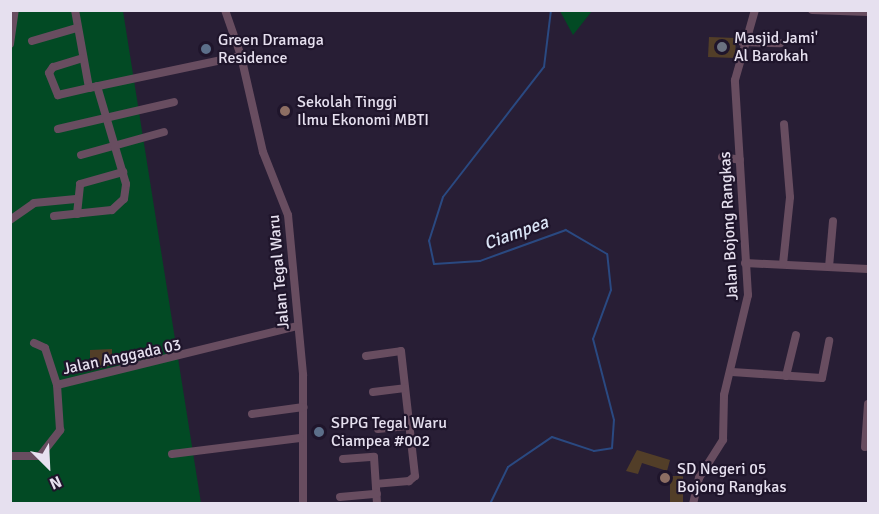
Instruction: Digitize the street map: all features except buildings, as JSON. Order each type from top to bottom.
[{"type":"street","points":[[10,44],[15,10]]},
{"type":"street","points":[[54,216],[121,206],[126,190],[116,146],[82,58],[75,10]]},
{"type":"street","name":"Jalan Tegal Waru","points":[[225,10],[241,56],[260,143],[288,215],[304,407],[300,438],[303,504]]},
{"type":"street","name":"Jalan Bojong Rangkas","points":[[693,504],[699,478],[723,440],[723,395],[732,372],[748,296],[735,80],[742,42],[755,10]]},
{"type":"street","points":[[812,10],[868,12]]},
{"type":"street","points":[[32,42],[77,28]]},
{"type":"street","points":[[742,42],[780,43]]},
{"type":"street","points":[[82,58],[53,67],[49,73],[58,95],[241,56]]},
{"type":"street","points":[[58,129],[174,102]]},
{"type":"street","points":[[783,264],[790,197],[784,124]]},
{"type":"street","points":[[81,155],[164,132]]},
{"type":"street","points":[[722,158],[740,160]]},
{"type":"street","points":[[77,214],[76,199],[85,181],[123,172]]},
{"type":"street","points":[[10,220],[34,203],[76,199]]},
{"type":"street","points":[[829,267],[833,221]]},
{"type":"street","points":[[745,263],[868,269]]},
{"type":"street","name":"Jalan Anggada 03","points":[[10,456],[40,456],[60,430],[57,385],[189,356],[297,326]]},
{"type":"street","points":[[786,376],[796,335]]},
{"type":"street","points":[[732,372],[822,378],[829,341]]},
{"type":"street","points":[[34,343],[45,348],[57,385]]},
{"type":"street","points":[[366,356],[401,351],[414,479],[376,484]]},
{"type":"street","points":[[373,392],[405,388]]},
{"type":"street","points":[[252,414],[304,407]]},
{"type":"street","points":[[865,447],[868,407]]},
{"type":"street","points":[[378,429],[409,426]]},
{"type":"street","points":[[172,454],[300,438]]},
{"type":"street","points":[[343,459],[374,457],[377,504]]},
{"type":"street","points":[[340,497],[377,494]]},
{"type":"green space","points":[[10,11],[123,11],[201,503],[11,503]]},
{"type":"green space","points":[[560,11],[592,11],[573,35]]},
{"type":"waterway","name":"Ciampea","points":[[490,504],[508,467],[552,437],[594,451],[612,448],[614,420],[593,339],[611,290],[607,254],[566,230],[480,261],[434,264],[429,241],[443,197],[544,67],[551,10]]},
{"type":"place","name":"Masjid Jami' Al Barokah","points":[[722,47]]},
{"type":"place","name":"Green Dramaga Residence","points":[[206,49]]},
{"type":"place","name":"Sekolah Tinggi Ilmu Ekonomi MBTI","points":[[285,111]]},
{"type":"place","name":"SPPG Tegal Waru Ciampea #002","points":[[319,432]]},
{"type":"place","name":"SD Negeri 05 Bojong Rangkas","points":[[665,478]]}]
